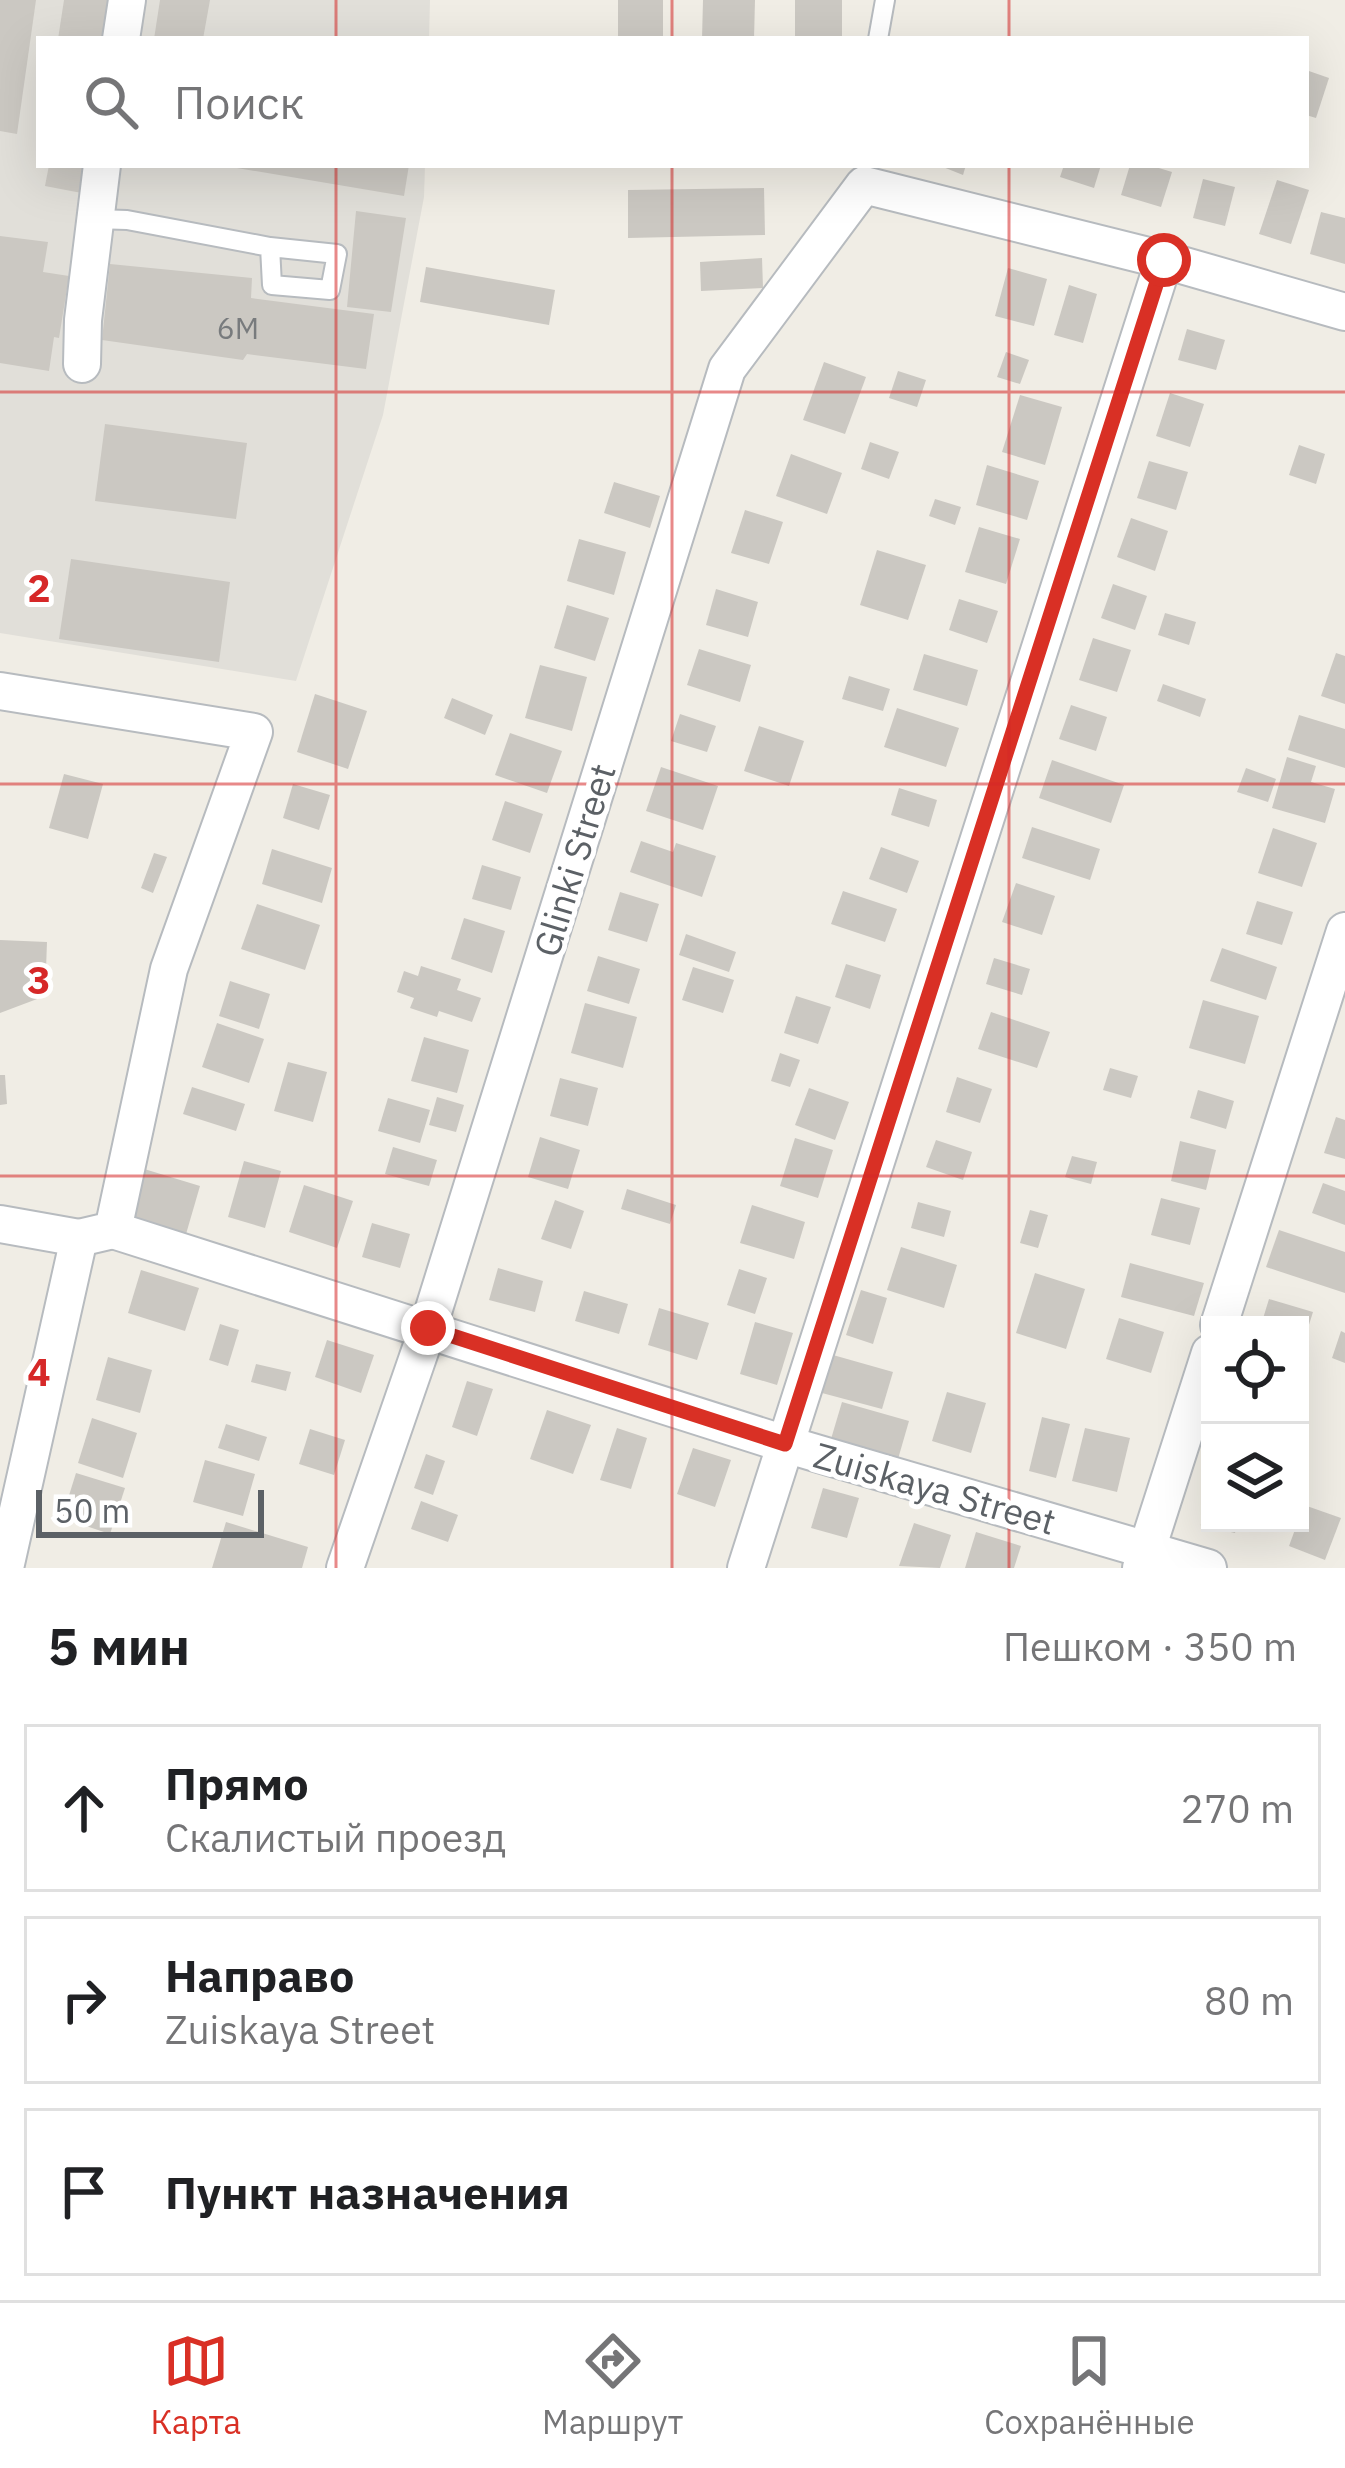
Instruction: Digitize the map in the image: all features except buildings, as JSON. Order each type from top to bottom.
[{"type":"street","points":[[121,36],[127,0]]},
{"type":"street","points":[[82,364],[102,168]]},
{"type":"street","points":[[863,175],[1345,312]]},
{"type":"street","name":"Glinki Street","points":[[345,1568],[428,1328],[728,369],[863,175]]},
{"type":"street","points":[[746,1568],[1164,260]]},
{"type":"street","points":[[0,691],[254,732],[169,969],[96,1234],[20,1564]]},
{"type":"street","points":[[1222,1316],[1345,931]]},
{"type":"street","name":"Zuiskaya Street","points":[[0,1224],[96,1234],[428,1328],[1144,1559],[1208,1568]]},
{"type":"street","points":[[1144,1559],[1201,1381]]},
{"type":"lane","points":[[879,36],[885,0]]},
{"type":"lane","points":[[94,219],[128,220],[270,247]]},
{"type":"shaded area","points":[[0,0],[430,0],[429,36],[36,36],[36,168],[425,168],[424,197],[383,415],[296,681],[0,633]]},
{"type":"route","points":[[428,1328],[785,1444],[1164,260]]}]
